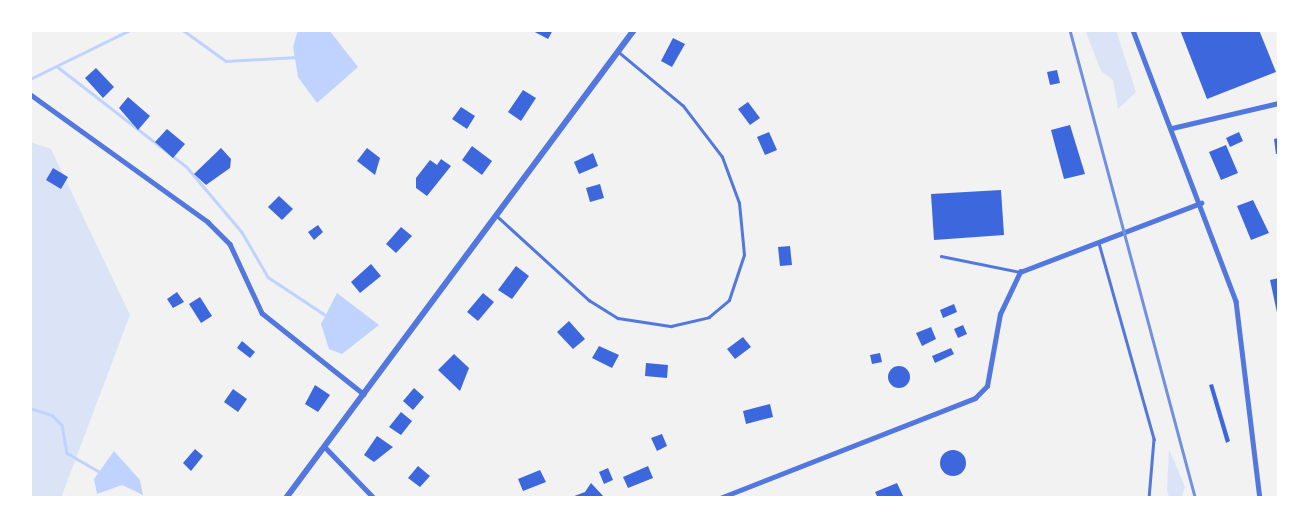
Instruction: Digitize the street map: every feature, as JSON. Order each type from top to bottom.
[{"type":"street","points":[[286,498],[634,30]]},
{"type":"street","points":[[1133,30],[1201,202],[1242,334],[1260,498]]},
{"type":"street","points":[[30,94],[208,222],[230,244],[262,313],[364,394]]},
{"type":"street","points":[[1172,128],[1279,103]]},
{"type":"street","points":[[720,498],[975,398],[987,386],[1000,314],[1020,272],[1201,202]]},
{"type":"street","points":[[325,447],[374,498]]},
{"type":"lane","points":[[497,216],[589,300],[618,318],[671,326],[709,317],[729,300],[744,255],[739,203],[722,157],[683,106],[618,52]]},
{"type":"lane","points":[[1098,240],[1154,439],[1149,498]]},
{"type":"lane","points":[[941,256],[1020,272]]},
{"type":"shaded area","points":[[1085,30],[1116,30],[1136,92],[1118,109],[1113,80],[1101,71]]},
{"type":"shaded area","points":[[30,142],[51,149],[130,315],[61,498],[30,498]]},
{"type":"shaded area","points":[[1169,449],[1185,487],[1181,498],[1169,497],[1167,490]]},
{"type":"water","points":[[298,30],[329,30],[358,67],[317,103],[298,77],[293,47]]},
{"type":"water","points":[[337,293],[379,325],[342,354],[329,349],[321,324]]},
{"type":"water","points":[[114,451],[140,480],[143,495],[122,485],[97,494],[94,479]]},
{"type":"building","points":[[531,30],[553,30],[548,39]]},
{"type":"building","points":[[1180,30],[1259,30],[1276,72],[1207,99]]},
{"type":"building","points":[[673,38],[685,44],[672,67],[661,61]]},
{"type":"building","points":[[96,68],[114,87],[103,98],[85,78]]},
{"type":"building","points":[[1057,70],[1060,83],[1050,85],[1047,72]]},
{"type":"building","points":[[523,90],[536,98],[521,121],[508,112]]},
{"type":"building","points":[[128,97],[150,116],[138,130],[119,108]]},
{"type":"building","points":[[748,102],[760,118],[750,125],[738,109]]},
{"type":"building","points":[[461,107],[475,116],[467,129],[452,119]]},
{"type":"building","points":[[1070,125],[1085,174],[1064,179],[1051,130]]},
{"type":"building","points":[[167,129],[185,144],[173,158],[155,142]]},
{"type":"building","points":[[769,132],[777,150],[765,155],[757,137]]},
{"type":"building","points":[[1239,132],[1243,141],[1230,147],[1226,138]]},
{"type":"building","points":[[1279,138],[1279,154],[1276,154],[1274,139]]},
{"type":"building","points":[[1226,145],[1238,173],[1221,180],[1209,152]]},
{"type":"building","points":[[472,146],[492,161],[482,175],[462,160]]},
{"type":"building","points":[[221,148],[231,159],[230,168],[206,185],[194,174]]},
{"type":"building","points":[[367,148],[380,158],[375,175],[357,161]]},
{"type":"building","points":[[593,153],[598,166],[579,174],[574,162]]},
{"type":"building","points":[[441,159],[451,166],[427,196],[416,188],[416,178],[430,160],[437,165]]},
{"type":"building","points":[[53,168],[68,177],[61,189],[46,180]]},
{"type":"building","points":[[600,184],[604,198],[590,202],[586,188]]},
{"type":"building","points":[[1001,190],[1004,235],[934,240],[931,194]]},
{"type":"building","points":[[279,196],[293,209],[282,220],[268,207]]},
{"type":"building","points":[[1253,200],[1269,233],[1251,240],[1237,206]]},
{"type":"building","points":[[318,225],[323,232],[314,240],[308,232]]},
{"type":"building","points":[[401,227],[412,236],[396,253],[386,244]]},
{"type":"building","points":[[790,246],[792,265],[780,266],[778,247]]},
{"type":"building","points":[[371,264],[381,276],[360,293],[351,282]]},
{"type":"building","points":[[516,266],[529,276],[512,299],[498,290]]},
{"type":"building","points":[[1279,278],[1279,317],[1278,317],[1270,280]]},
{"type":"building","points":[[177,292],[184,302],[173,308],[167,299]]},
{"type":"building","points":[[483,293],[494,302],[478,321],[467,312]]},
{"type":"building","points":[[200,297],[212,316],[201,323],[189,304]]},
{"type":"building","points":[[954,304],[957,312],[943,318],[940,310]]},
{"type":"building","points":[[569,321],[585,339],[573,349],[557,332]]},
{"type":"building","points":[[963,325],[967,334],[958,338],[954,329]]},
{"type":"building","points":[[931,327],[936,339],[922,346],[916,333]]},
{"type":"building","points":[[743,337],[751,347],[735,359],[727,349]]},
{"type":"building","points":[[242,341],[255,352],[250,358],[237,348]]},
{"type":"building","points":[[599,346],[619,355],[612,368],[592,358]]},
{"type":"building","points":[[951,348],[954,354],[935,363],[932,356]]},
{"type":"building","points":[[880,353],[882,362],[872,364],[870,355]]},
{"type":"building","points":[[454,354],[469,368],[460,391],[438,370]]},
{"type":"building","points":[[646,363],[668,365],[667,378],[645,376]]},
{"type":"building","points":[[899,366],[907,369],[910,377],[907,385],[899,388],[891,385],[888,377],[891,369]]},
{"type":"building","points":[[1213,384],[1230,441],[1226,443],[1209,385]]},
{"type":"building","points":[[315,385],[330,395],[318,412],[305,404]]},
{"type":"building","points":[[414,388],[424,397],[413,410],[403,401]]},
{"type":"building","points":[[233,389],[247,399],[238,412],[224,402]]},
{"type":"building","points":[[770,404],[773,417],[746,424],[743,411]]},
{"type":"building","points":[[401,412],[412,421],[401,435],[389,427]]},
{"type":"building","points":[[662,434],[667,446],[657,451],[651,438]]},
{"type":"building","points":[[377,436],[393,447],[374,462],[364,455]]},
{"type":"building","points":[[195,449],[203,456],[191,471],[183,463]]},
{"type":"building","points":[[953,450],[962,454],[966,463],[962,472],[953,476],[944,472],[940,463],[944,454]]},
{"type":"building","points":[[418,466],[430,476],[420,487],[408,478]]},
{"type":"building","points":[[648,466],[653,478],[628,488],[623,477]]},
{"type":"building","points":[[608,468],[613,480],[604,484],[599,472]]},
{"type":"building","points":[[540,470],[546,482],[523,491],[518,479]]},
{"type":"building","points":[[591,483],[605,498],[569,498],[585,492]]},
{"type":"building","points":[[897,483],[903,496],[878,498],[875,492]]},
{"type":"waterway","points":[[30,79],[130,30]]},
{"type":"waterway","points":[[183,30],[226,61],[297,57]]},
{"type":"waterway","points":[[58,67],[187,167],[242,232],[268,277],[324,314]]},
{"type":"waterway","points":[[30,408],[52,415],[62,425],[67,453],[100,472]]},
{"type":"railway","points":[[1070,30],[1195,498]]}]
